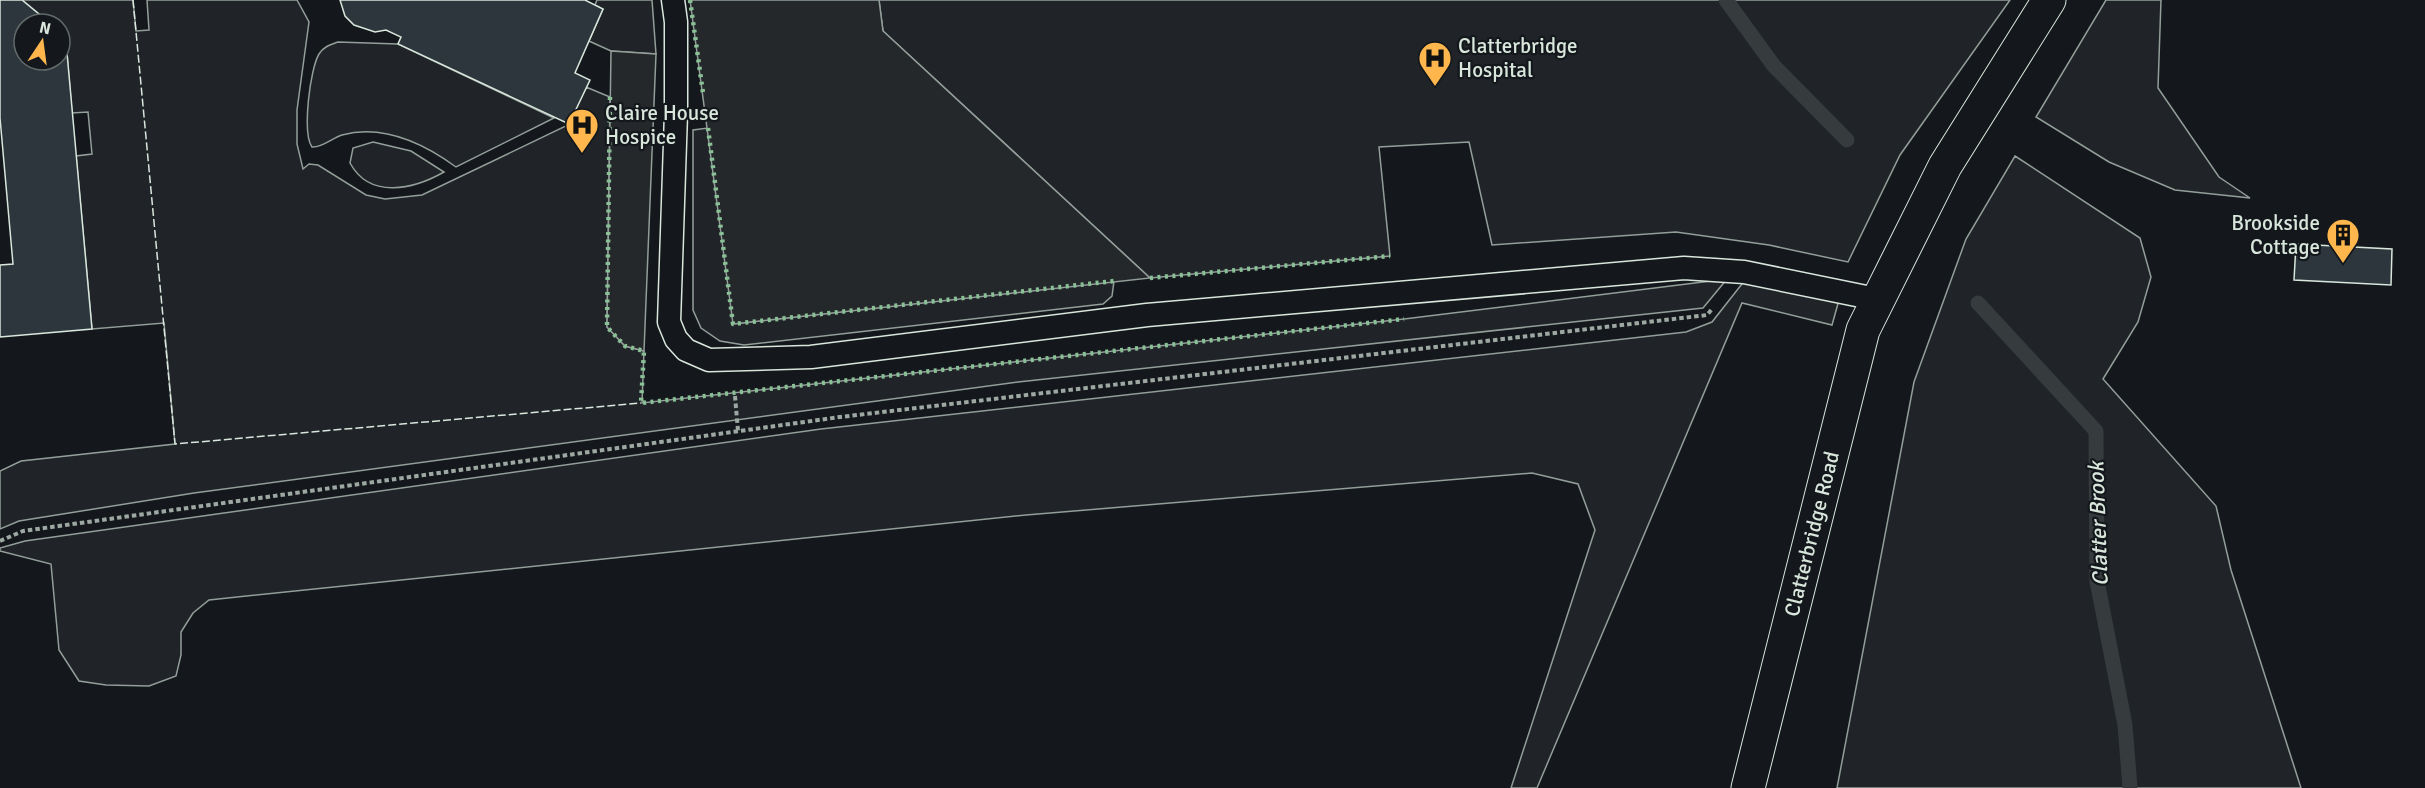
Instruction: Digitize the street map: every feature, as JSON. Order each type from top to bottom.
[{"type":"main road","name":"Clatterbridge Road","points":[[1748,788],[1860,341],[1880,291],[1945,165],[2049,0]]},
{"type":"lane","points":[[673,0],[676,22],[676,113],[669,322],[676,339],[686,350],[709,360],[811,357],[1147,315],[1684,268],[1744,272],[1880,291]]},
{"type":"path","points":[[0,541],[23,531],[840,417],[1707,315],[1744,272]]},
{"type":"shaded area","points":[[22,0],[133,0],[136,31],[149,30],[147,0],[297,0],[309,22],[297,110],[297,144],[303,169],[309,164],[318,165],[366,195],[385,199],[422,195],[568,125],[586,87],[610,97],[607,327],[625,346],[644,351],[642,403],[1404,319],[1727,279],[1703,308],[1018,382],[194,493],[19,521],[0,529],[0,471],[21,461],[175,444],[164,323],[92,329],[76,156],[92,154],[88,112],[72,113],[69,72],[72,72],[72,12],[36,12]]},
{"type":"shaded area","points":[[597,0],[652,0],[656,54],[611,51],[589,41],[603,9],[595,5]]},
{"type":"shaded area","points":[[690,0],[879,0],[883,31],[1150,278],[733,324]]},
{"type":"shaded area","name":"Clatterbridge Hospital","points":[[879,0],[2010,0],[1900,155],[1848,262],[1769,245],[1676,232],[1492,245],[1469,142],[1379,147],[1390,256],[1150,278],[883,31]]},
{"type":"shaded area","points":[[2106,0],[2161,0],[2158,88],[2219,177],[2250,198],[2175,190],[2109,162],[2036,117]]},
{"type":"shaded area","points":[[338,42],[398,44],[554,118],[456,167],[416,143],[387,134],[357,132],[342,135],[320,146],[312,147],[309,140],[307,115],[313,73],[321,52],[327,46]]},
{"type":"shaded area","points":[[611,51],[656,54],[644,351],[625,346],[607,327]]},
{"type":"shaded area","points":[[708,128],[734,324],[1114,281],[1112,296],[1103,304],[744,345],[720,341],[701,328],[693,310],[693,130]]},
{"type":"shaded area","points":[[373,142],[411,151],[444,172],[419,183],[393,188],[381,187],[369,182],[359,175],[350,163],[353,148]]},
{"type":"shaded area","points":[[2015,156],[2140,238],[2151,277],[2138,322],[2103,379],[2216,506],[2231,570],[2301,788],[1837,788],[1914,382],[1966,239]]},
{"type":"shaded area","points":[[1745,280],[1839,300],[1832,325],[1742,303],[1537,788],[1511,788],[1595,530],[1578,484],[1532,473],[1026,515],[209,600],[193,613],[181,632],[181,655],[176,676],[149,686],[106,685],[79,681],[59,650],[51,564],[0,551],[0,548],[25,541],[821,429],[1686,332],[1712,322]]},
{"type":"building","points":[[0,0],[22,0],[36,12],[12,12],[12,72],[69,72],[92,329],[0,337],[0,265],[13,264],[0,118]]},
{"type":"building","points":[[340,0],[585,0],[603,9],[575,73],[590,80],[569,124],[398,44],[401,37],[386,30],[375,32],[354,25],[345,16]]},
{"type":"building","name":"Brookside Cottage","points":[[2296,244],[2392,249],[2391,285],[2294,280]]},
{"type":"waterway","points":[[1726,0],[1774,66],[1847,140]]},
{"type":"waterway","name":"Clatter Brook","points":[[1978,303],[2096,431],[2097,581],[2125,725],[2130,788]]},
{"type":"hedge","points":[[690,0],[703,93]]},
{"type":"hedge","points":[[610,97],[607,327],[625,346],[644,351],[641,403],[1404,319]]},
{"type":"hedge","points":[[708,128],[733,324],[1114,281]]},
{"type":"hedge","points":[[1150,278],[1390,256]]},
{"type":"fence","points":[[133,0],[175,444],[641,403]]},
{"type":"place","name":"Clatterbridge Hospital","points":[[1435,87]]},
{"type":"place","name":"Claire House Hospice","points":[[582,154]]},
{"type":"place","name":"Brookside Cottage","points":[[2343,264]]}]
